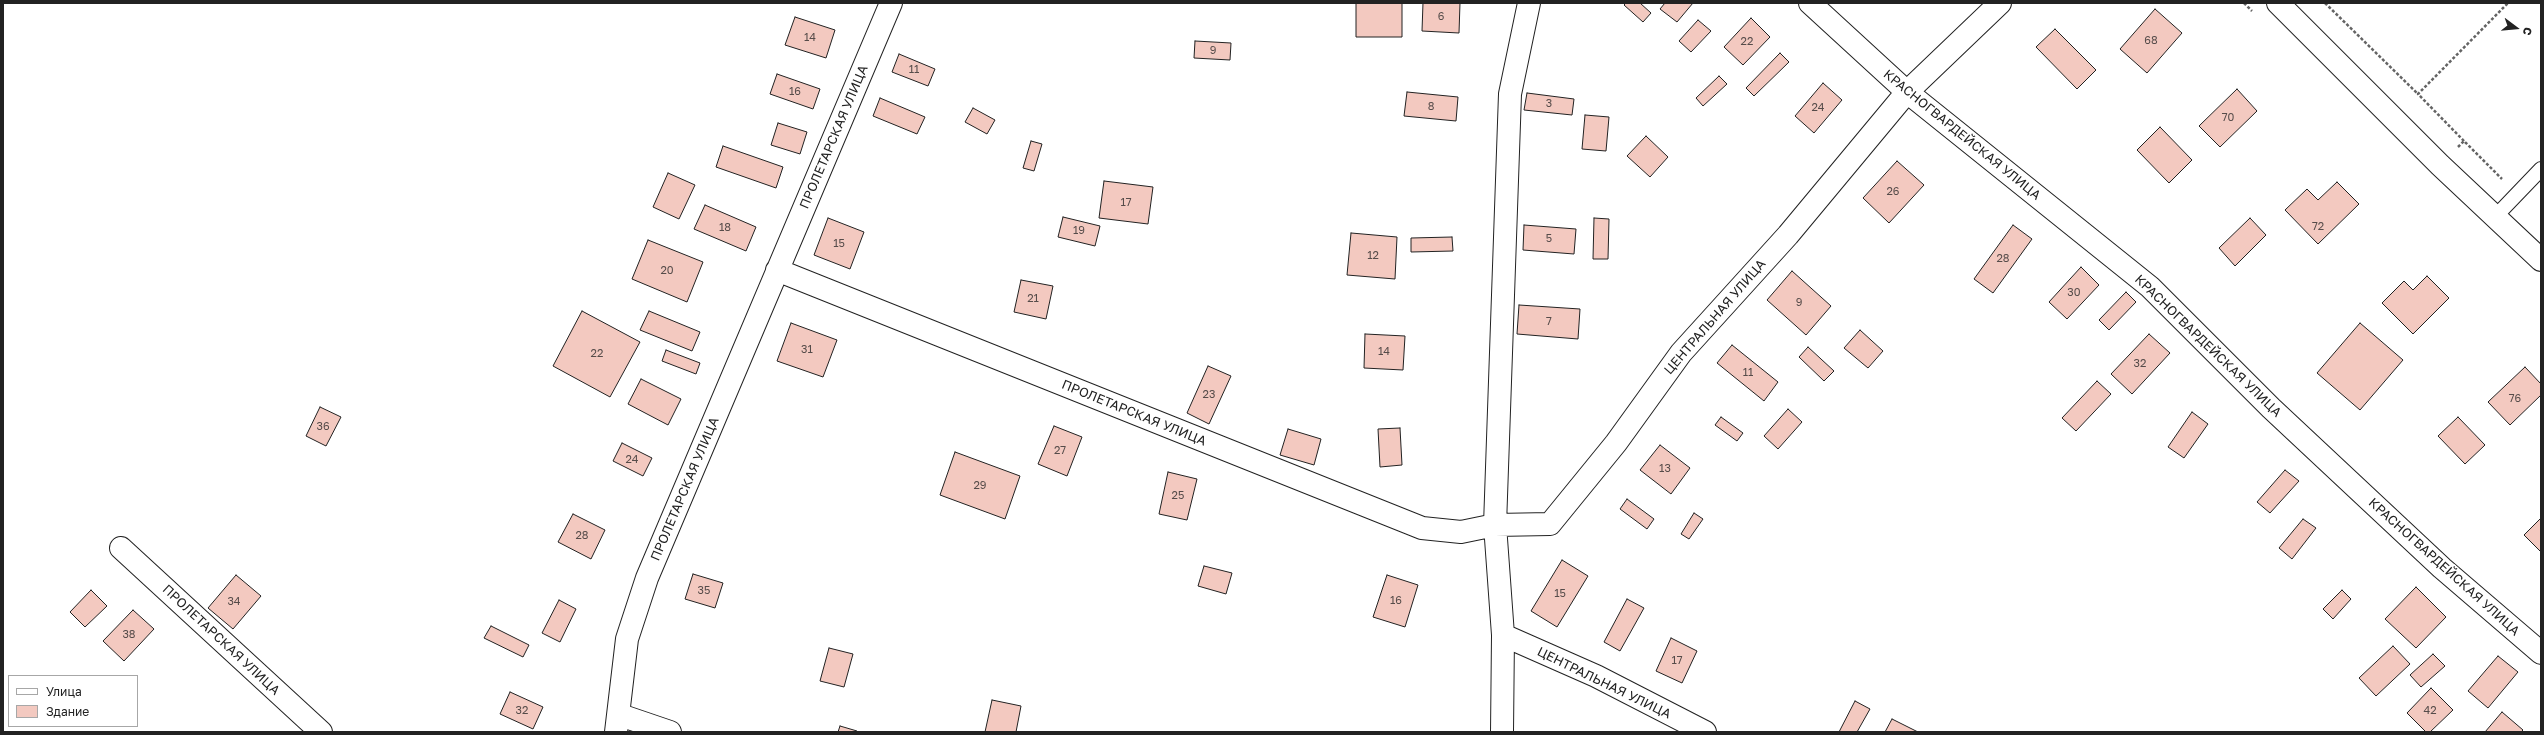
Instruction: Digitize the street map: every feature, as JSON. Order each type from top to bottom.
[{"type":"street","name":"ПРОЛЕТАРСКАЯ УЛИЦА","points":[[670,732],[618,724],[627,639],[648,578],[891,3]]},
{"type":"street","points":[[1502,732],[1503,635],[1495,525],[1510,94],[1529,3]]},
{"type":"street","name":"КРАСНОГВАРДЕЙСКАЯ УЛИЦА","points":[[1810,3],[1906,92],[2150,287],[2277,414],[2442,568],[2541,653]]},
{"type":"street","name":"ЦЕНТРАЛЬНАЯ УЛИЦА","points":[[1495,525],[1550,524],[1616,443],[1681,353],[1788,235],[1906,92],[2000,3]]},
{"type":"street","points":[[2278,3],[2495,217],[2541,260]]},
{"type":"street","name":"ПРОЛЕТАРСКАЯ УЛИЦА","points":[[777,270],[1422,528],[1461,532],[1495,525]]},
{"type":"street","name":"ПРОЛЕТАРСКАЯ УЛИЦА","points":[[121,548],[321,732]]},
{"type":"street","name":"ЦЕНТРАЛЬНАЯ УЛИЦА","points":[[1503,635],[1596,676],[1705,732]]},
{"type":"lane","points":[[2495,217],[2541,169]]},
{"type":"path","points":[[2325,3],[2464,141]]},
{"type":"path","points":[[2418,94],[2508,3]]},
{"type":"building","points":[[1356,3],[1402,3],[1402,37],[1356,37]]},
{"type":"building","points":[[1423,3],[1460,3],[1459,33],[1422,31]]},
{"type":"building","points":[[1626,3],[1640,3],[1651,13],[1643,22],[1624,5]]},
{"type":"building","points":[[1665,3],[1693,3],[1677,22],[1660,9]]},
{"type":"building","points":[[2155,9],[2182,33],[2147,73],[2120,49]]},
{"type":"building","points":[[795,17],[835,30],[826,58],[785,45]]},
{"type":"building","points":[[1751,18],[1770,37],[1743,65],[1724,47]]},
{"type":"building","points":[[1698,20],[1711,31],[1691,52],[1679,41]]},
{"type":"building","points":[[2055,29],[2096,70],[2077,89],[2036,47]]},
{"type":"building","points":[[1195,41],[1231,43],[1230,60],[1194,58]]},
{"type":"building","points":[[1780,53],[1789,62],[1754,96],[1746,88]]},
{"type":"building","points":[[899,54],[935,69],[928,86],[892,72]]},
{"type":"building","points":[[777,74],[820,89],[813,109],[770,94]]},
{"type":"building","points":[[1719,76],[1727,84],[1703,106],[1696,98]]},
{"type":"building","points":[[1823,83],[1842,100],[1814,133],[1795,116]]},
{"type":"building","points":[[2237,89],[2257,111],[2220,147],[2199,126]]},
{"type":"building","points":[[1407,92],[1458,97],[1456,121],[1404,116]]},
{"type":"building","points":[[1527,93],[1574,99],[1572,115],[1524,110]]},
{"type":"building","points":[[880,98],[925,117],[917,134],[873,116]]},
{"type":"building","points":[[973,108],[995,120],[987,134],[965,122]]},
{"type":"building","points":[[1585,115],[1609,117],[1606,151],[1582,149]]},
{"type":"building","points":[[778,123],[807,132],[800,154],[771,145]]},
{"type":"building","points":[[2160,127],[2192,160],[2169,183],[2137,150]]},
{"type":"building","points":[[1646,136],[1668,157],[1650,177],[1627,156]]},
{"type":"building","points":[[1031,141],[1042,144],[1034,171],[1023,168]]},
{"type":"building","points":[[723,146],[783,167],[776,188],[716,167]]},
{"type":"building","points":[[1897,161],[1924,185],[1889,223],[1863,198]]},
{"type":"building","points":[[668,173],[695,185],[679,219],[653,207]]},
{"type":"building","points":[[1104,181],[1153,187],[1148,224],[1099,218]]},
{"type":"building","points":[[2337,182],[2359,204],[2318,244],[2285,210],[2307,189],[2318,200]]},
{"type":"building","points":[[705,205],[756,227],[746,251],[694,229]]},
{"type":"building","points":[[1063,217],[1100,226],[1095,246],[1058,237]]},
{"type":"building","points":[[828,218],[864,232],[850,269],[814,255]]},
{"type":"building","points":[[1594,218],[1609,219],[1608,259],[1593,259]]},
{"type":"building","points":[[2250,218],[2266,235],[2235,266],[2219,248]]},
{"type":"building","points":[[1524,225],[1576,229],[1574,254],[1523,250]]},
{"type":"building","points":[[2013,225],[2032,239],[1993,293],[1974,279]]},
{"type":"building","points":[[1351,233],[1397,237],[1395,279],[1347,275]]},
{"type":"building","points":[[1452,237],[1453,251],[1411,252],[1411,238]]},
{"type":"building","points":[[648,240],[703,262],[687,302],[632,279]]},
{"type":"building","points":[[2081,267],[2099,285],[2067,319],[2049,302]]},
{"type":"building","points":[[1792,271],[1831,306],[1806,335],[1767,300]]},
{"type":"building","points":[[2427,276],[2449,298],[2413,334],[2382,303],[2404,281],[2413,290]]},
{"type":"building","points":[[1021,280],[1053,286],[1046,319],[1014,312]]},
{"type":"building","points":[[2126,292],[2136,302],[2109,330],[2099,320]]},
{"type":"building","points":[[1519,305],[1580,309],[1578,339],[1517,334]]},
{"type":"building","points":[[582,311],[640,342],[610,397],[553,366]]},
{"type":"building","points":[[649,311],[700,332],[692,351],[640,330]]},
{"type":"building","points":[[791,323],[837,340],[823,377],[777,361]]},
{"type":"building","points":[[2360,323],[2403,360],[2360,410],[2317,373]]},
{"type":"building","points":[[1860,330],[1883,351],[1868,368],[1844,348]]},
{"type":"building","points":[[1365,334],[1405,336],[1403,370],[1364,368]]},
{"type":"building","points":[[2149,334],[2170,353],[2132,394],[2111,374]]},
{"type":"building","points":[[1732,345],[1778,382],[1764,401],[1717,363]]},
{"type":"building","points":[[1808,347],[1834,371],[1824,381],[1799,357]]},
{"type":"building","points":[[666,350],[700,363],[696,374],[662,361]]},
{"type":"building","points":[[1208,366],[1231,376],[1209,424],[1187,413]]},
{"type":"building","points":[[2525,367],[2541,384],[2541,395],[2510,425],[2488,402]]},
{"type":"building","points":[[641,379],[681,399],[668,425],[628,404]]},
{"type":"building","points":[[2097,381],[2111,394],[2076,431],[2062,418]]},
{"type":"building","points":[[320,407],[341,417],[326,446],[306,436]]},
{"type":"building","points":[[1788,409],[1802,422],[1778,449],[1764,436]]},
{"type":"building","points":[[2192,412],[2208,424],[2184,458],[2168,447]]},
{"type":"building","points":[[1721,417],[1743,433],[1737,441],[1715,425]]},
{"type":"building","points":[[2458,417],[2485,445],[2465,464],[2438,436]]},
{"type":"building","points":[[1054,426],[1082,437],[1067,476],[1038,464]]},
{"type":"building","points":[[1400,428],[1402,465],[1380,467],[1378,429]]},
{"type":"building","points":[[1288,429],[1321,439],[1314,465],[1280,455]]},
{"type":"building","points":[[622,443],[652,458],[643,476],[613,461]]},
{"type":"building","points":[[1660,445],[1690,468],[1671,494],[1640,470]]},
{"type":"building","points":[[955,452],[1020,476],[1005,519],[940,495]]},
{"type":"building","points":[[2285,470],[2299,481],[2270,513],[2257,502]]},
{"type":"building","points":[[1168,472],[1197,479],[1187,520],[1159,514]]},
{"type":"building","points":[[1627,499],[1654,519],[1647,529],[1620,509]]},
{"type":"building","points":[[1694,513],[1703,519],[1689,539],[1681,534]]},
{"type":"building","points":[[573,514],[605,530],[591,559],[558,542]]},
{"type":"building","points":[[2541,518],[2541,552],[2524,535]]},
{"type":"building","points":[[2303,519],[2316,528],[2292,559],[2279,548]]},
{"type":"building","points":[[1562,560],[1588,576],[1557,627],[1531,611]]},
{"type":"building","points":[[1204,566],[1232,573],[1226,594],[1198,586]]},
{"type":"building","points":[[693,574],[723,583],[715,608],[685,599]]},
{"type":"building","points":[[236,575],[261,596],[233,629],[208,608]]},
{"type":"building","points":[[1387,575],[1418,585],[1405,627],[1373,617]]},
{"type":"building","points":[[2416,587],[2446,617],[2416,648],[2385,619]]},
{"type":"building","points":[[91,590],[107,606],[85,627],[70,612]]},
{"type":"building","points":[[2342,590],[2351,599],[2333,619],[2323,609]]},
{"type":"building","points":[[1627,599],[1644,608],[1620,651],[1604,642]]},
{"type":"building","points":[[559,600],[576,609],[560,642],[542,633]]},
{"type":"building","points":[[133,610],[154,629],[124,661],[103,641]]},
{"type":"building","points":[[491,626],[529,645],[523,657],[484,638]]},
{"type":"building","points":[[1671,638],[1697,651],[1682,683],[1656,671]]},
{"type":"building","points":[[2393,646],[2410,664],[2376,696],[2359,678]]},
{"type":"building","points":[[829,648],[853,654],[844,687],[820,681]]},
{"type":"building","points":[[2433,654],[2445,666],[2421,687],[2410,675]]},
{"type":"building","points":[[2498,656],[2518,672],[2488,708],[2468,691]]},
{"type":"building","points":[[2431,688],[2453,710],[2430,732],[2426,732],[2407,713]]},
{"type":"building","points":[[510,692],[543,707],[533,729],[500,714]]},
{"type":"building","points":[[992,700],[1021,706],[1016,732],[985,732]]},
{"type":"building","points":[[1855,701],[1870,709],[1857,732],[1839,732]]},
{"type":"building","points":[[2502,712],[2523,730],[2521,732],[2485,732]]},
{"type":"building","points":[[1892,719],[1918,732],[1885,732]]},
{"type":"building","points":[[840,726],[857,731],[857,732],[838,732]]}]
